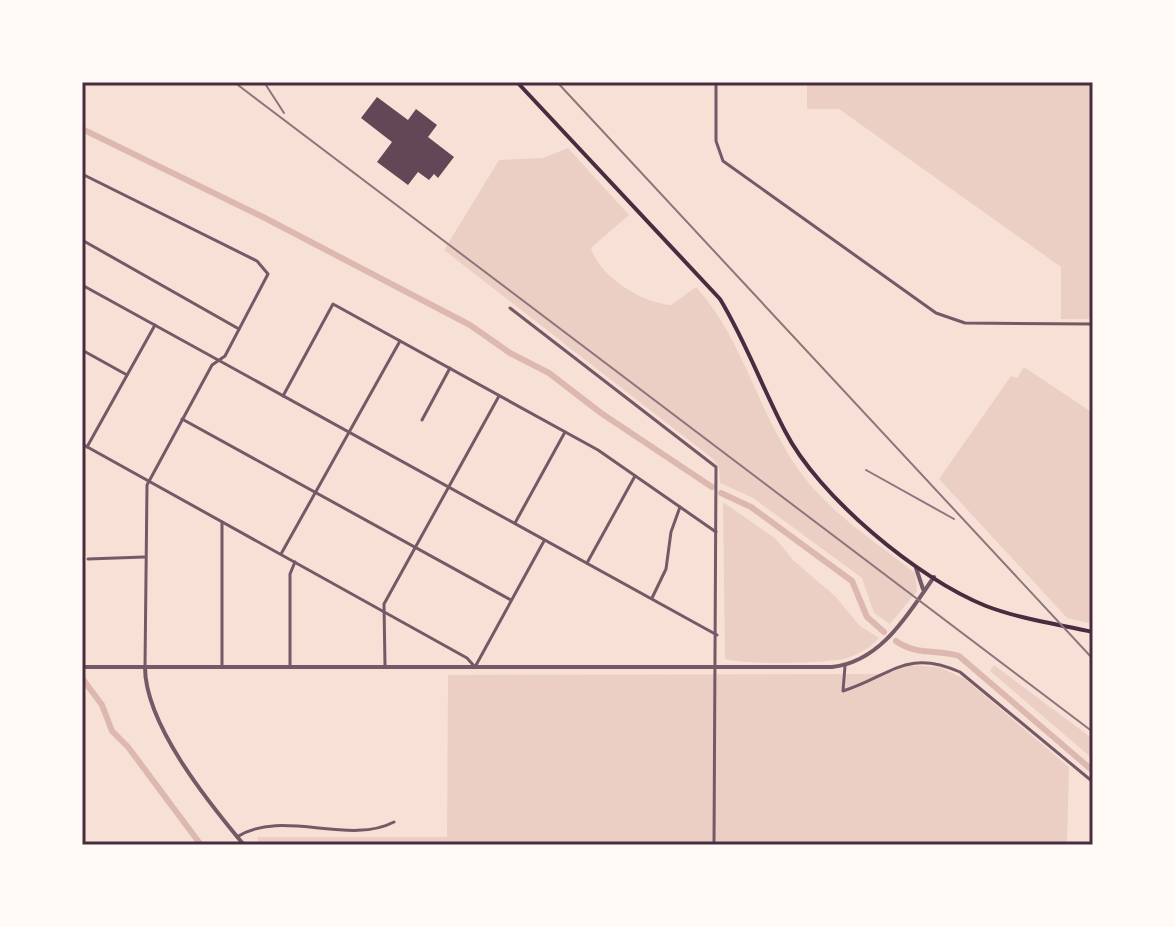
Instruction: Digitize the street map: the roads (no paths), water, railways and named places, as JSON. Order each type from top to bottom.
[{"type":"main road","points":[[517,82],[720,299],[741,333],[785,433],[834,498],[910,560],[977,601],[1020,616],[1093,632]]},
{"type":"street","points":[[716,82],[716,141],[720,154],[730,167],[946,319],[965,323],[1093,324]]},
{"type":"street","points":[[83,177],[257,261],[267,271],[265,284],[240,329],[219,360],[212,365],[148,481],[146,692],[156,717],[244,845]]},
{"type":"street","points":[[82,240],[240,329]]},
{"type":"street","points":[[82,285],[717,635]]},
{"type":"street","points":[[283,396],[333,304],[565,432],[716,532]]},
{"type":"street","points":[[510,308],[716,467],[714,845]]},
{"type":"street","points":[[155,325],[84,446],[467,658],[475,667]]},
{"type":"street","points":[[281,554],[400,341]]},
{"type":"street","points":[[82,350],[127,375]]},
{"type":"street","points":[[422,420],[450,368]]},
{"type":"street","points":[[385,667],[383,611],[499,396]]},
{"type":"street","points":[[182,419],[512,601]]},
{"type":"street","points":[[515,523],[565,432]]},
{"type":"street","points":[[587,563],[635,476]]},
{"type":"street","points":[[652,599],[666,569],[671,532],[680,507]]},
{"type":"street","points":[[222,522],[222,667]]},
{"type":"street","points":[[475,667],[545,540]]},
{"type":"street","points":[[88,559],[145,557]]},
{"type":"street","points":[[910,560],[922,579],[922,594]]},
{"type":"street","points":[[290,667],[290,574],[295,562]]},
{"type":"street","points":[[82,667],[845,666],[883,644],[934,577]]},
{"type":"street","points":[[845,666],[843,691],[906,663],[934,663],[960,672],[1093,782]]},
{"type":"street","points":[[237,837],[255,828],[371,828],[394,822]]},
{"type":"waterway","points":[[82,129],[263,217],[470,325],[510,353],[549,373],[601,413],[712,487]]},
{"type":"waterway","points":[[721,493],[751,507],[852,581],[867,617],[884,632]]},
{"type":"waterway","points":[[896,641],[911,649],[959,656],[1093,771]]},
{"type":"waterway","points":[[82,678],[102,705],[112,731],[128,747],[201,845]]},
{"type":"railway","points":[[234,82],[1093,732]]},
{"type":"railway","points":[[264,82],[284,113]]},
{"type":"railway","points":[[557,82],[1093,659]]},
{"type":"railway","points":[[866,470],[954,519]]}]
